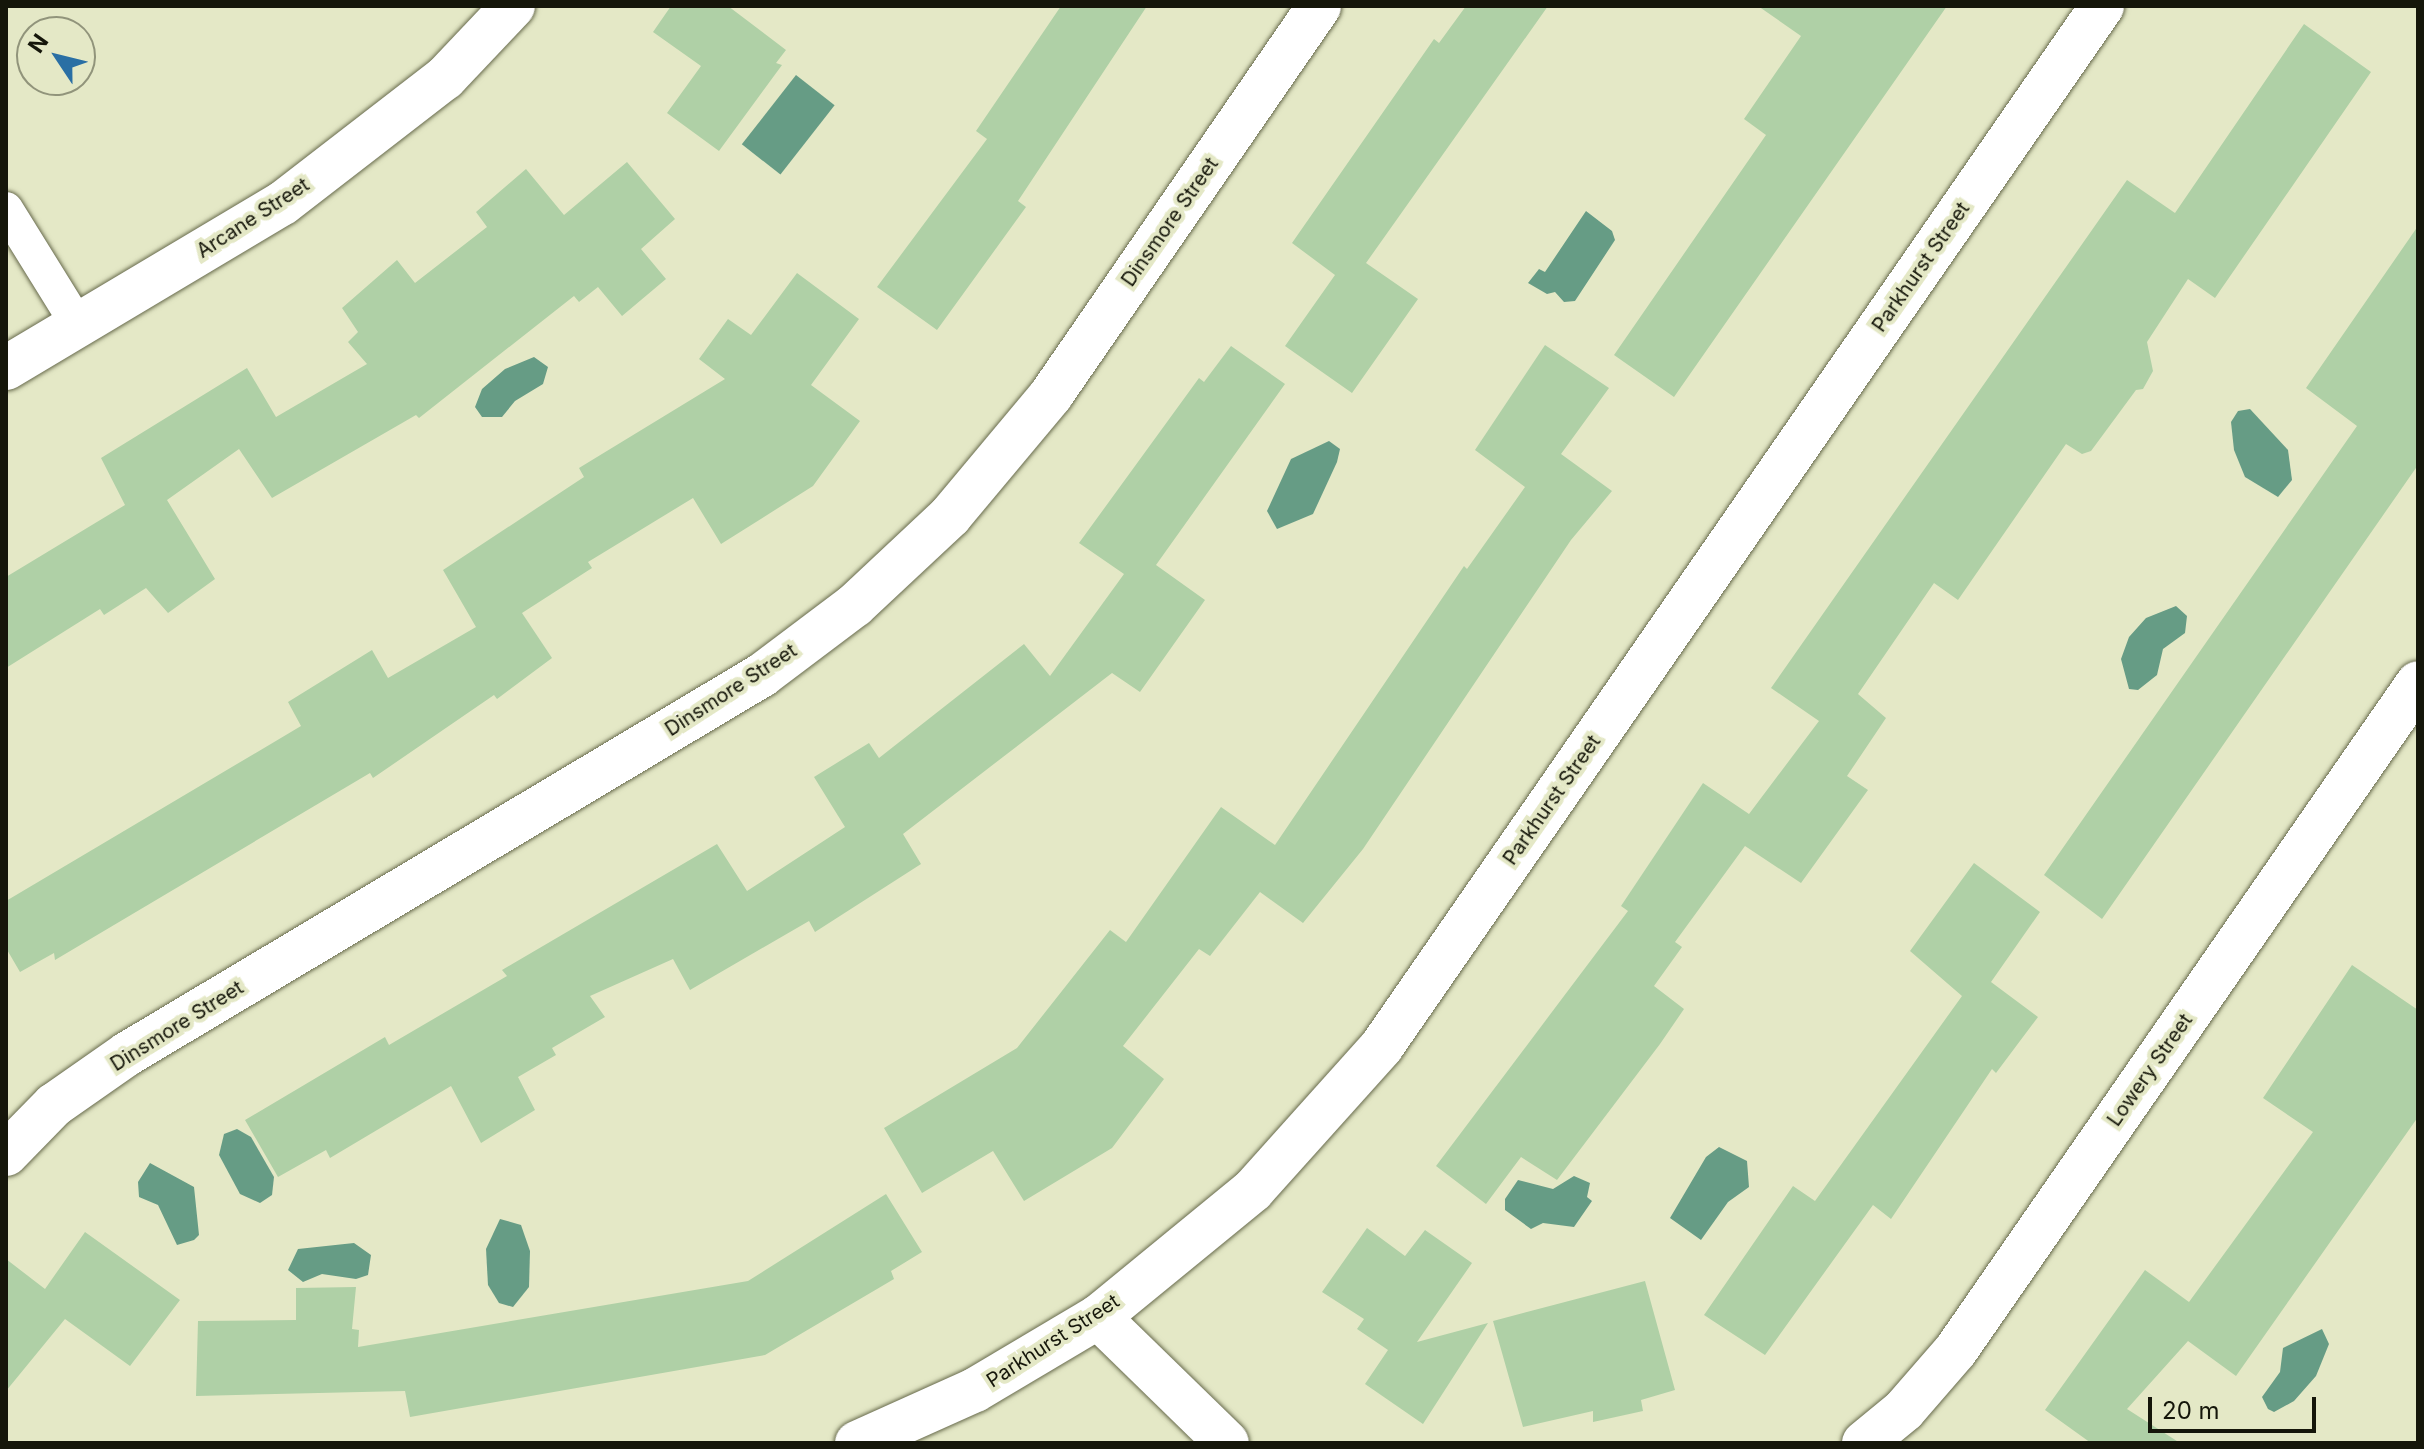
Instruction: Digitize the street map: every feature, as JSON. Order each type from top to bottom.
[{"type":"street","name":"Arcane Street","points":[[6,368],[283,203],[445,78],[513,6]]},
{"type":"street","name":"Dinsmore Street","points":[[6,1154],[54,1105],[127,1054],[762,675],[855,605],[950,516],[1051,395],[1319,6]]},
{"type":"street","name":"Parkhurst Street","points":[[857,1443],[975,1390],[1098,1317],[1253,1190],[1382,1046],[2102,6]]},
{"type":"street","name":"Lowery Street","points":[[1864,1443],[1904,1410],[1956,1350],[2418,683]]},
{"type":"street","points":[[1098,1317],[1227,1443]]},
{"type":"lane","points":[[6,209],[78,325]]},
{"type":"shaded area","points":[[796,75],[835,105],[780,175],[742,144]]},
{"type":"shaded area","points":[[1586,211],[1612,231],[1615,240],[1575,301],[1564,302],[1555,292],[1547,294],[1528,283],[1539,269],[1545,272]]},
{"type":"shaded area","points":[[534,357],[548,367],[543,384],[515,401],[502,417],[482,417],[475,407],[482,389],[505,369]]},
{"type":"shaded area","points":[[2250,409],[2288,450],[2292,480],[2278,497],[2245,477],[2234,450],[2231,422],[2238,411]]},
{"type":"shaded area","points":[[1329,441],[1340,449],[1313,514],[1277,529],[1267,511],[1291,459]]},
{"type":"shaded area","points":[[2176,606],[2187,616],[2185,633],[2163,649],[2157,675],[2138,690],[2129,689],[2121,659],[2129,637],[2146,618]]},
{"type":"shaded area","points":[[237,1129],[251,1137],[274,1177],[272,1195],[260,1203],[240,1194],[219,1155],[224,1134]]},
{"type":"shaded area","points":[[1719,1147],[1747,1161],[1749,1187],[1728,1202],[1701,1240],[1670,1218],[1706,1157]]},
{"type":"shaded area","points":[[150,1163],[194,1187],[199,1235],[194,1240],[177,1245],[158,1205],[139,1197],[138,1182]]},
{"type":"shaded area","points":[[1574,1176],[1590,1183],[1587,1197],[1592,1201],[1574,1227],[1543,1223],[1531,1229],[1505,1210],[1505,1199],[1518,1180],[1553,1189]]},
{"type":"shaded area","points":[[500,1219],[521,1225],[530,1251],[529,1287],[513,1307],[499,1303],[488,1285],[486,1249]]},
{"type":"shaded area","points":[[354,1243],[371,1255],[368,1275],[356,1279],[322,1274],[303,1282],[288,1270],[298,1249]]},
{"type":"shaded area","points":[[2322,1329],[2329,1344],[2316,1376],[2294,1401],[2274,1412],[2268,1409],[2262,1397],[2280,1372],[2283,1348]]},
{"type":"building","points":[[671,6],[728,6],[786,50],[776,63],[782,65],[719,151],[667,113],[701,66],[653,32]]},
{"type":"building","points":[[1061,6],[1147,6],[1018,201],[1026,207],[937,330],[877,287],[987,139],[976,131]]},
{"type":"building","points":[[1466,6],[1548,6],[1366,263],[1418,299],[1352,393],[1285,346],[1335,275],[1292,243],[1434,39],[1439,43]]},
{"type":"building","points":[[1758,6],[1947,6],[1674,397],[1614,355],[1766,135],[1744,119],[1801,36]]},
{"type":"building","points":[[2304,24],[2371,72],[2215,298],[2188,279],[2147,342],[2153,371],[2143,389],[2136,390],[2091,451],[2082,454],[2066,444],[1958,600],[1934,583],[1858,694],[1886,718],[1847,776],[1868,790],[1801,883],[1745,846],[1675,942],[1682,947],[1654,986],[1684,1009],[1660,1044],[1557,1180],[1521,1157],[1486,1204],[1436,1166],[1628,911],[1621,906],[1703,783],[1749,814],[1819,721],[1771,688],[2127,180],[2175,213]]},
{"type":"building","points":[[627,162],[675,219],[641,249],[666,279],[622,316],[598,287],[579,302],[574,296],[419,418],[416,415],[272,498],[239,449],[167,500],[215,579],[168,613],[146,588],[104,615],[100,609],[6,668],[6,577],[125,505],[101,458],[247,368],[276,417],[367,364],[348,342],[358,332],[342,308],[397,260],[415,283],[487,227],[476,212],[526,169],[564,215]]},
{"type":"building","points":[[2418,226],[2418,465],[2102,919],[2044,875],[2357,426],[2306,388]]},
{"type":"building","points":[[797,273],[859,319],[811,385],[860,421],[813,486],[721,544],[693,498],[588,562],[592,568],[522,613],[552,658],[497,699],[494,695],[373,778],[370,773],[55,960],[54,953],[20,972],[6,948],[6,901],[301,726],[288,702],[372,650],[388,678],[476,627],[443,570],[584,477],[579,468],[725,379],[699,359],[728,319],[751,335]]},
{"type":"building","points":[[1545,345],[1609,388],[1561,454],[1612,491],[1571,540],[1363,849],[1303,923],[1260,892],[1210,956],[1199,949],[1123,1046],[1164,1079],[1112,1148],[1024,1201],[993,1151],[922,1193],[884,1128],[1017,1048],[1110,930],[1126,942],[1221,807],[1275,845],[1464,566],[1467,569],[1525,487],[1475,450]]},
{"type":"building","points":[[1231,346],[1285,384],[1156,565],[1205,600],[1140,692],[1112,673],[903,834],[921,864],[815,932],[809,921],[690,990],[673,959],[590,996],[605,1017],[552,1048],[556,1055],[518,1077],[535,1110],[481,1143],[451,1086],[330,1158],[326,1150],[278,1177],[245,1120],[385,1037],[389,1045],[507,976],[502,970],[717,844],[747,891],[845,827],[814,777],[869,743],[879,758],[1024,644],[1050,676],[1124,574],[1079,543],[1199,378],[1204,382]]},
{"type":"building","points":[[1974,863],[2040,912],[1991,982],[2038,1017],[1996,1073],[1992,1069],[1891,1219],[1873,1205],[1765,1355],[1704,1315],[1793,1186],[1815,1201],[1962,996],[1910,951]]},
{"type":"building","points":[[2352,965],[2418,1010],[2418,1117],[2236,1376],[2188,1341],[2127,1409],[2180,1443],[2091,1443],[2045,1410],[2145,1270],[2189,1302],[2313,1132],[2263,1098]]},
{"type":"building","points":[[886,1194],[922,1252],[891,1271],[894,1279],[765,1355],[410,1417],[405,1391],[196,1396],[198,1321],[296,1320],[296,1288],[356,1287],[352,1329],[359,1330],[358,1347],[748,1281]]},
{"type":"building","points":[[1367,1228],[1405,1256],[1425,1230],[1472,1263],[1417,1342],[1488,1323],[1423,1424],[1365,1384],[1388,1350],[1357,1329],[1364,1319],[1322,1292]]},
{"type":"building","points":[[85,1232],[180,1300],[130,1366],[65,1319],[6,1391],[6,1259],[45,1289]]},
{"type":"building","points":[[1645,1281],[1675,1390],[1641,1400],[1643,1411],[1593,1422],[1593,1411],[1523,1427],[1493,1321]]}]
